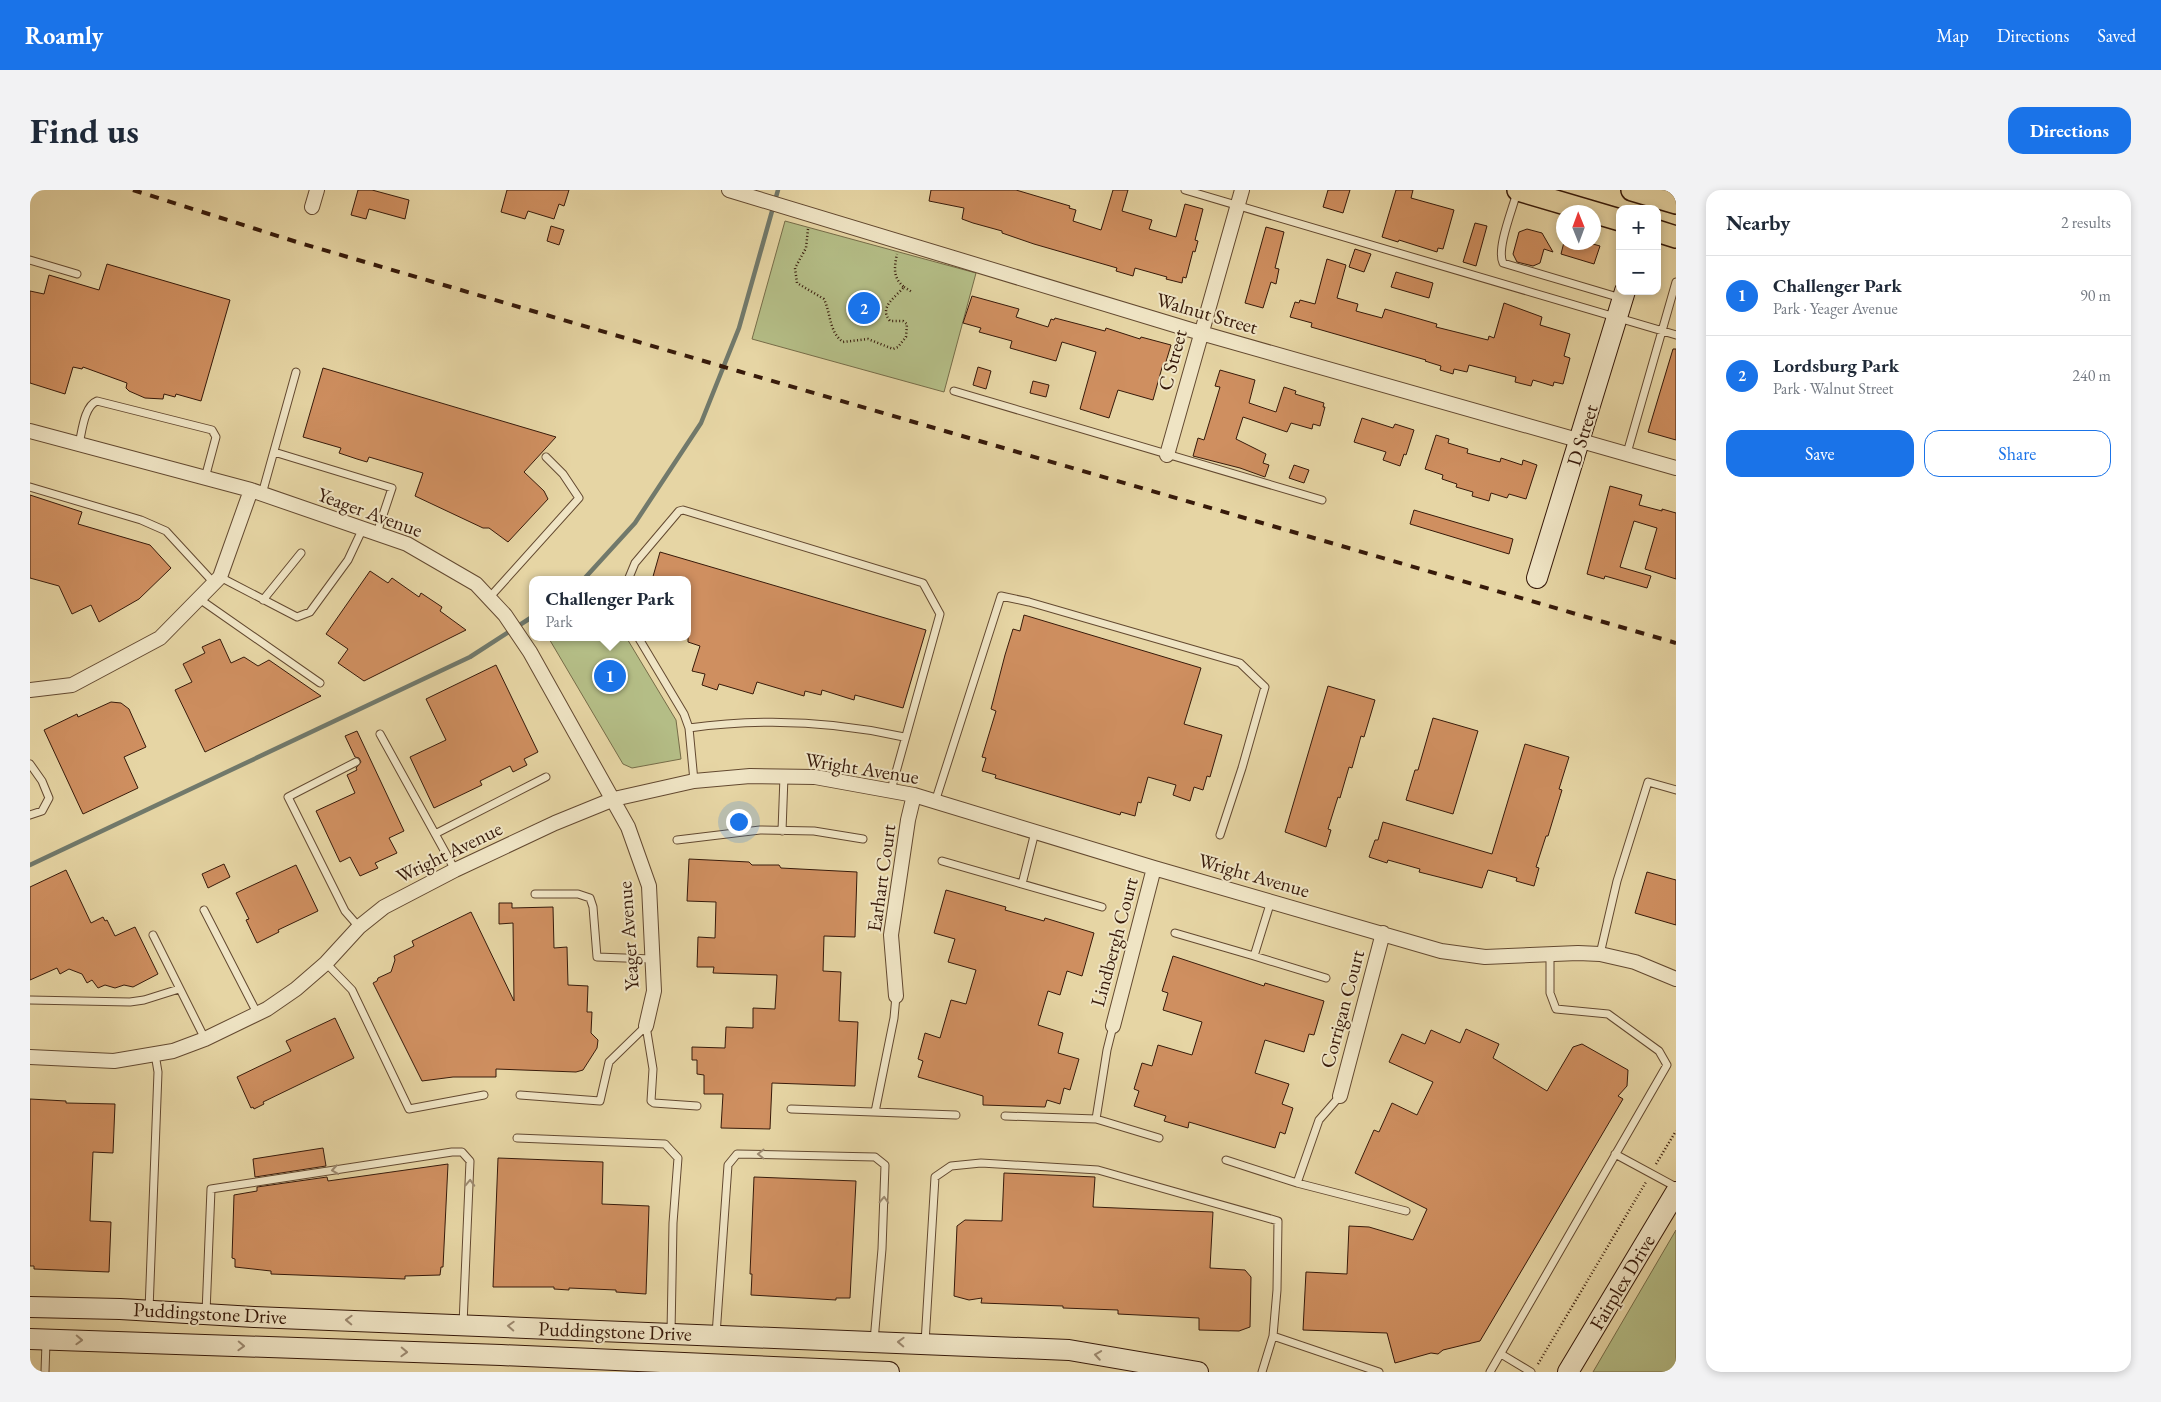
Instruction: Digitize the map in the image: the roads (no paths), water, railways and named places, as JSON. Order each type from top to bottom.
[{"type":"main road","points":[[1518,190],[1616,219]]},
{"type":"main road","points":[[1644,196],[1676,203]]},
{"type":"main road","points":[[1661,233],[1676,237]]},
{"type":"street","points":[[312,207],[317,190]]},
{"type":"street","name":"Walnut Street","points":[[729,190],[746,192],[780,206],[1200,333],[1676,468]]},
{"type":"street","name":"C Street","points":[[1167,455],[1242,190]]},
{"type":"street","name":"D Street","points":[[1537,578],[1581,440],[1624,295]]},
{"type":"street","name":"Yeager Avenue","points":[[30,431],[257,492],[363,528],[407,544],[476,584],[505,615],[524,644],[614,799],[628,827],[648,886],[654,991],[646,1026]]},
{"type":"street","points":[[30,690],[72,686],[160,638],[217,580],[257,492]]},
{"type":"street","name":"Wright Avenue","points":[[30,1057],[114,1061],[173,1051],[205,1039],[257,1013],[296,989],[326,964],[359,927],[384,907],[455,870],[555,823],[614,799],[694,781],[750,776],[815,777],[914,795],[1154,868],[1384,933],[1440,951],[1485,957],[1578,952],[1600,954],[1635,962],[1676,979]]},
{"type":"street","name":"Earhart Court","points":[[896,996],[891,935],[908,820],[914,795]]},
{"type":"street","name":"Lindbergh Court","points":[[1113,1026],[1154,868]]},
{"type":"street","name":"Corrigan Court","points":[[1340,1096],[1384,933]]},
{"type":"street","name":"Fairplex Drive","points":[[1568,1372],[1676,1192]]},
{"type":"street","name":"Puddingstone Drive","points":[[30,1307],[149,1310],[206,1314],[1069,1350],[1198,1372]]},
{"type":"street","name":"Puddingstone Drive","points":[[38,1339],[889,1372]]},
{"type":"lane","points":[[1185,190],[1676,335]]},
{"type":"lane","points":[[1518,190],[1502,248],[1500,258],[1502,263],[1616,293]]},
{"type":"lane","points":[[30,260],[77,274]]},
{"type":"lane","points":[[1626,453],[1676,282]]},
{"type":"lane","points":[[257,492],[274,452],[296,372]]},
{"type":"lane","points":[[954,391],[1322,500]]},
{"type":"lane","points":[[79,444],[88,408],[96,401],[212,430],[216,437],[205,478]]},
{"type":"lane","points":[[274,452],[392,488],[377,533]]},
{"type":"lane","points":[[489,598],[579,498],[563,474],[546,456]]},
{"type":"lane","points":[[30,487],[141,520],[166,531],[217,580],[297,617],[310,612],[348,560],[363,528]]},
{"type":"lane","points":[[630,576],[635,563],[679,511],[683,510],[922,583],[940,614],[904,737],[891,790]]},
{"type":"lane","points":[[263,600],[300,553]]},
{"type":"lane","points":[[935,802],[1001,596],[1029,602],[1240,663],[1265,687],[1242,768],[1220,835]]},
{"type":"lane","points":[[198,598],[320,683]]},
{"type":"lane","points":[[640,641],[684,714],[689,728],[694,781]]},
{"type":"lane","points":[[689,728],[743,722],[793,722],[860,728],[904,737]]},
{"type":"lane","points":[[380,734],[455,870]]},
{"type":"lane","points":[[356,762],[288,797],[341,902],[359,927]]},
{"type":"lane","points":[[30,764],[42,781],[49,798],[42,811],[30,816]]},
{"type":"lane","points":[[782,830],[784,776]]},
{"type":"lane","points":[[434,834],[546,777]]},
{"type":"lane","points":[[1600,954],[1617,881],[1648,782],[1676,790]]},
{"type":"lane","points":[[677,840],[760,830],[814,831],[863,839]]},
{"type":"lane","points":[[1022,884],[1034,832]]},
{"type":"lane","points":[[942,862],[1102,907]]},
{"type":"lane","points":[[535,894],[578,894],[590,898],[593,907],[597,957],[652,959]]},
{"type":"lane","points":[[1254,956],[1271,901]]},
{"type":"lane","points":[[204,910],[257,1013]]},
{"type":"lane","points":[[1175,933],[1326,978]]},
{"type":"lane","points":[[153,935],[205,1039]]},
{"type":"lane","points":[[1490,1372],[1667,1065],[1659,1050],[1608,1014],[1556,1009],[1550,993],[1550,954]]},
{"type":"lane","points":[[326,964],[352,990],[409,1109],[484,1095]]},
{"type":"lane","points":[[30,1000],[130,1002],[144,1000],[179,989]]},
{"type":"lane","points":[[875,1112],[894,1018],[896,996]]},
{"type":"lane","points":[[520,1096],[600,1101],[609,1062],[646,1026]]},
{"type":"lane","points":[[646,1026],[652,1069],[651,1101],[654,1103],[697,1106]]},
{"type":"lane","points":[[1096,1119],[1107,1050],[1113,1026]]},
{"type":"lane","points":[[149,1310],[158,1072],[155,1054]]},
{"type":"lane","points":[[1297,1183],[1319,1120],[1340,1096]]},
{"type":"lane","points":[[791,1108],[956,1115]]},
{"type":"lane","points":[[1006,1116],[1096,1119],[1159,1138]]},
{"type":"lane","points":[[517,1138],[665,1144],[678,1158],[673,1223],[671,1333]]},
{"type":"lane","points":[[206,1314],[211,1189],[462,1152],[470,1161],[463,1324]]},
{"type":"lane","points":[[716,1335],[728,1165],[737,1154],[875,1157],[885,1165],[882,1249],[874,1341]]},
{"type":"lane","points":[[1616,1154],[1676,1187]]},
{"type":"lane","points":[[1226,1160],[1297,1183],[1406,1211]]},
{"type":"lane","points":[[925,1343],[935,1177],[952,1166],[981,1163],[1098,1170],[1278,1221],[1278,1290],[1273,1336],[1262,1372]]},
{"type":"lane","points":[[1273,1336],[1380,1372]]},
{"type":"lane","points":[[38,1339],[44,1372]]},
{"type":"lane","points":[[1500,1354],[1534,1369]]},
{"type":"waterway","points":[[587,576],[635,523],[701,423],[739,328],[778,190]]},
{"type":"waterway","points":[[30,865],[470,657],[529,619]]},
{"type":"railway","points":[[133,190],[300,243],[1676,643]]},
{"type":"place","name":"Lordsburg Park","points":[[864,308]]},
{"type":"place","name":"Challenger Park","points":[[610,676]]}]
